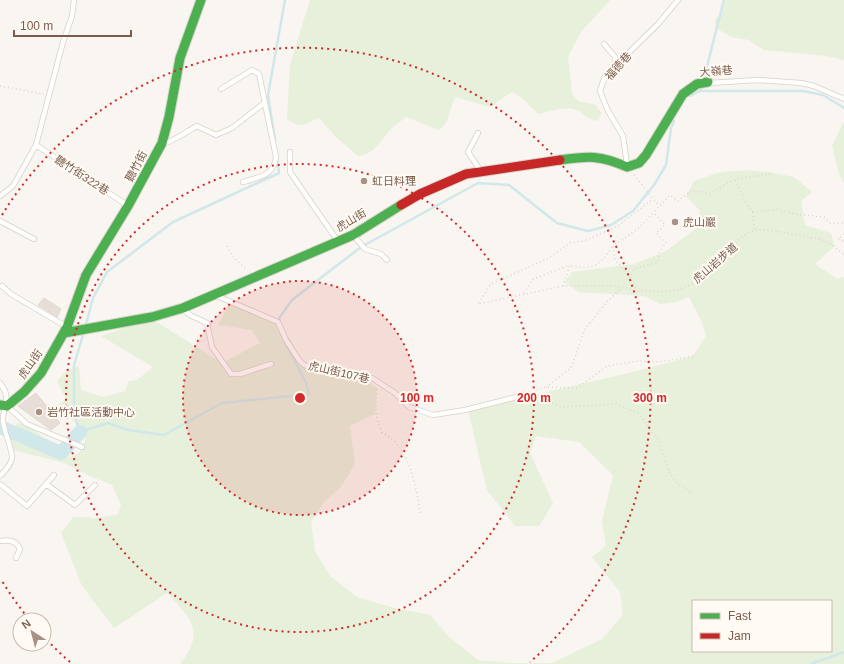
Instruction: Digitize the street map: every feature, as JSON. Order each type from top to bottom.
[{"type":"street","name":"聽竹街","points":[[68,331],[86,275],[128,206],[162,143],[169,116],[180,58],[201,0]]},
{"type":"street","name":"大嶺巷","points":[[627,167],[639,163],[646,155],[683,94],[697,84],[708,82]]},
{"type":"street","name":"虎山街","points":[[3,406],[24,392],[41,373],[68,331],[89,329],[152,318],[183,308],[256,278],[353,235],[381,216],[420,194],[466,174],[582,157],[607,158],[627,167]]},
{"type":"lane","points":[[0,196],[13,186],[36,145],[63,42],[72,16],[74,0]]},
{"type":"lane","name":"福德巷","points":[[627,167],[623,136],[608,111],[600,91],[605,76],[658,24],[678,0]]},
{"type":"lane","points":[[604,44],[615,57],[616,65]]},
{"type":"lane","points":[[221,89],[252,70],[259,74],[276,157],[275,164],[272,171],[265,176],[243,182]]},
{"type":"lane","name":"大嶺巷","points":[[708,82],[758,80],[801,83],[814,86],[844,99]]},
{"type":"lane","points":[[162,143],[170,143],[180,135],[198,126],[216,135],[232,128],[264,103]]},
{"type":"lane","points":[[478,133],[468,152],[481,172]]},
{"type":"lane","name":"聽竹街322巷","points":[[36,145],[128,206]]},
{"type":"lane","points":[[290,152],[290,172],[338,242]]},
{"type":"lane","points":[[0,221],[34,239]]},
{"type":"lane","points":[[353,235],[365,250],[381,254],[387,260]]},
{"type":"lane","points":[[2,286],[11,294],[68,331]]},
{"type":"lane","name":"虎山街107巷","points":[[215,295],[278,322],[286,340],[304,365],[345,375],[362,375],[372,378],[395,393],[409,407],[433,415],[465,410],[528,394]]},
{"type":"lane","points":[[183,308],[190,315],[207,323],[212,347],[231,374],[240,374],[271,364]]},
{"type":"lane","points":[[0,383],[6,396],[3,406],[3,419],[12,457],[10,464],[0,476]]},
{"type":"lane","points":[[3,406],[27,424],[82,447]]},
{"type":"lane","points":[[0,484],[27,506],[54,475]]},
{"type":"lane","points":[[46,484],[75,505],[95,485]]},
{"type":"lane","points":[[0,541],[12,541],[19,546],[20,549],[16,558]]},
{"type":"path","points":[[0,86],[50,95]]},
{"type":"path","points":[[627,167],[652,200],[659,206]]},
{"type":"path","points":[[523,294],[533,280],[570,265],[584,269],[603,261],[613,246],[623,237],[640,227],[670,195],[678,201],[692,190],[710,194],[735,179],[770,174]]},
{"type":"path","points":[[735,179],[747,205],[752,212],[754,230],[774,231],[820,238],[830,243],[844,256]]},
{"type":"path","name":"虎山岩步道","points":[[652,200],[618,226],[584,241],[570,243],[547,259],[491,284],[478,304],[563,286],[622,287],[638,291],[671,292],[687,287],[717,264],[737,243],[754,230]]},
{"type":"path","points":[[752,212],[777,209],[795,214],[824,216],[830,223],[844,223]]},
{"type":"path","points":[[630,278],[634,269],[658,262],[658,252],[666,243],[656,233],[665,225],[653,212]]},
{"type":"path","points":[[844,234],[838,239],[844,241]]},
{"type":"path","points":[[227,246],[233,257],[256,278]]},
{"type":"path","points":[[613,246],[616,260],[638,291]]},
{"type":"path","points":[[563,286],[570,265]]},
{"type":"path","points":[[528,394],[546,387],[571,368],[586,329],[606,303],[622,287]]},
{"type":"path","points":[[546,387],[577,388],[607,366],[638,361],[659,362],[695,356]]},
{"type":"path","points":[[378,382],[375,410],[378,423],[382,432],[390,436],[408,461],[421,515]]},
{"type":"path","points":[[528,394],[542,401],[564,407],[616,404],[638,413],[657,438],[669,471],[675,481],[693,494]]},
{"type":"green space","points":[[310,0],[610,0],[581,32],[568,57],[572,93],[578,101],[596,105],[601,113],[598,121],[590,119],[577,110],[569,108],[539,114],[521,97],[512,92],[490,107],[455,97],[446,123],[439,130],[406,117],[391,129],[373,150],[364,155],[358,156],[337,138],[319,118],[306,124],[299,125],[287,119],[290,65]]},
{"type":"green space","points":[[726,0],[844,0],[844,60],[827,56],[764,50],[749,40],[731,37],[716,28],[715,19],[722,13]]},
{"type":"green space","points":[[844,121],[844,183],[839,173],[832,146]]},
{"type":"green space","points":[[745,170],[768,172],[794,177],[812,192],[801,201],[805,225],[831,233],[835,246],[815,264],[837,279],[844,277],[844,664],[180,664],[188,653],[194,634],[189,618],[176,602],[167,593],[114,628],[82,586],[61,533],[73,517],[96,518],[118,514],[121,505],[112,485],[64,463],[10,449],[7,439],[18,422],[35,431],[70,457],[79,453],[85,442],[84,429],[55,407],[66,399],[57,381],[67,371],[79,366],[81,390],[103,397],[125,391],[129,381],[137,380],[153,367],[101,336],[152,319],[222,363],[260,343],[252,330],[218,325],[231,300],[278,325],[291,340],[296,363],[319,375],[356,375],[377,388],[375,414],[350,426],[355,464],[341,487],[324,502],[311,522],[315,551],[330,576],[357,597],[391,607],[430,615],[449,637],[478,660],[514,663],[552,663],[602,639],[623,615],[620,592],[592,557],[606,546],[602,521],[613,475],[579,442],[536,436],[530,453],[553,503],[539,526],[515,526],[487,490],[468,410],[637,371],[693,356],[706,336],[702,322],[689,297],[676,302],[660,304],[644,296],[579,292],[565,282],[572,272],[634,264],[666,251],[697,228],[700,211],[686,196],[694,181],[717,173]]},
{"type":"building","points":[[44,298],[61,309],[57,317],[38,305]]},
{"type":"building","name":"岩竹社區活動中心","points":[[36,393],[60,423],[51,430],[18,406]]},
{"type":"waterway","points":[[275,140],[268,95],[285,0]]},
{"type":"waterway","points":[[704,78],[724,0]]},
{"type":"waterway","points":[[690,96],[700,91],[701,87]]},
{"type":"waterway","points":[[701,91],[803,91],[823,95],[844,108]]},
{"type":"waterway","points":[[278,323],[280,317],[292,300],[361,247],[478,183],[509,185],[557,223],[588,231],[611,225],[633,211],[654,185],[666,165],[671,128],[674,121]]},
{"type":"waterway","points":[[86,324],[93,298],[107,272],[173,222],[279,173],[277,158]]},
{"type":"waterway","points":[[83,335],[74,365],[74,415],[80,432],[108,423],[128,430],[164,435],[222,403],[309,394],[306,383],[284,340]]},
{"type":"waterway","points":[[0,427],[61,453],[80,432]]},
{"type":"waterway","points":[[811,664],[844,652]]},
{"type":"traffic: fast","points":[[0,405],[7,406],[24,392],[41,373],[67,327],[86,275],[128,206],[162,143],[169,117],[180,58],[201,0]]},
{"type":"traffic: fast","points":[[560,160],[587,157],[602,158],[627,167],[639,163],[646,155],[683,94],[697,84],[708,82]]},
{"type":"traffic: fast","points":[[64,333],[152,317],[183,308],[353,235],[401,205]]},
{"type":"traffic: jam","points":[[401,205],[420,194],[466,174],[560,160]]},
{"type":"place","name":"虹日料理","points":[[364,181]]},
{"type":"place","name":"虎山巖","points":[[675,222]]},
{"type":"place","name":"岩竹社區活動中心","points":[[39,412]]}]
